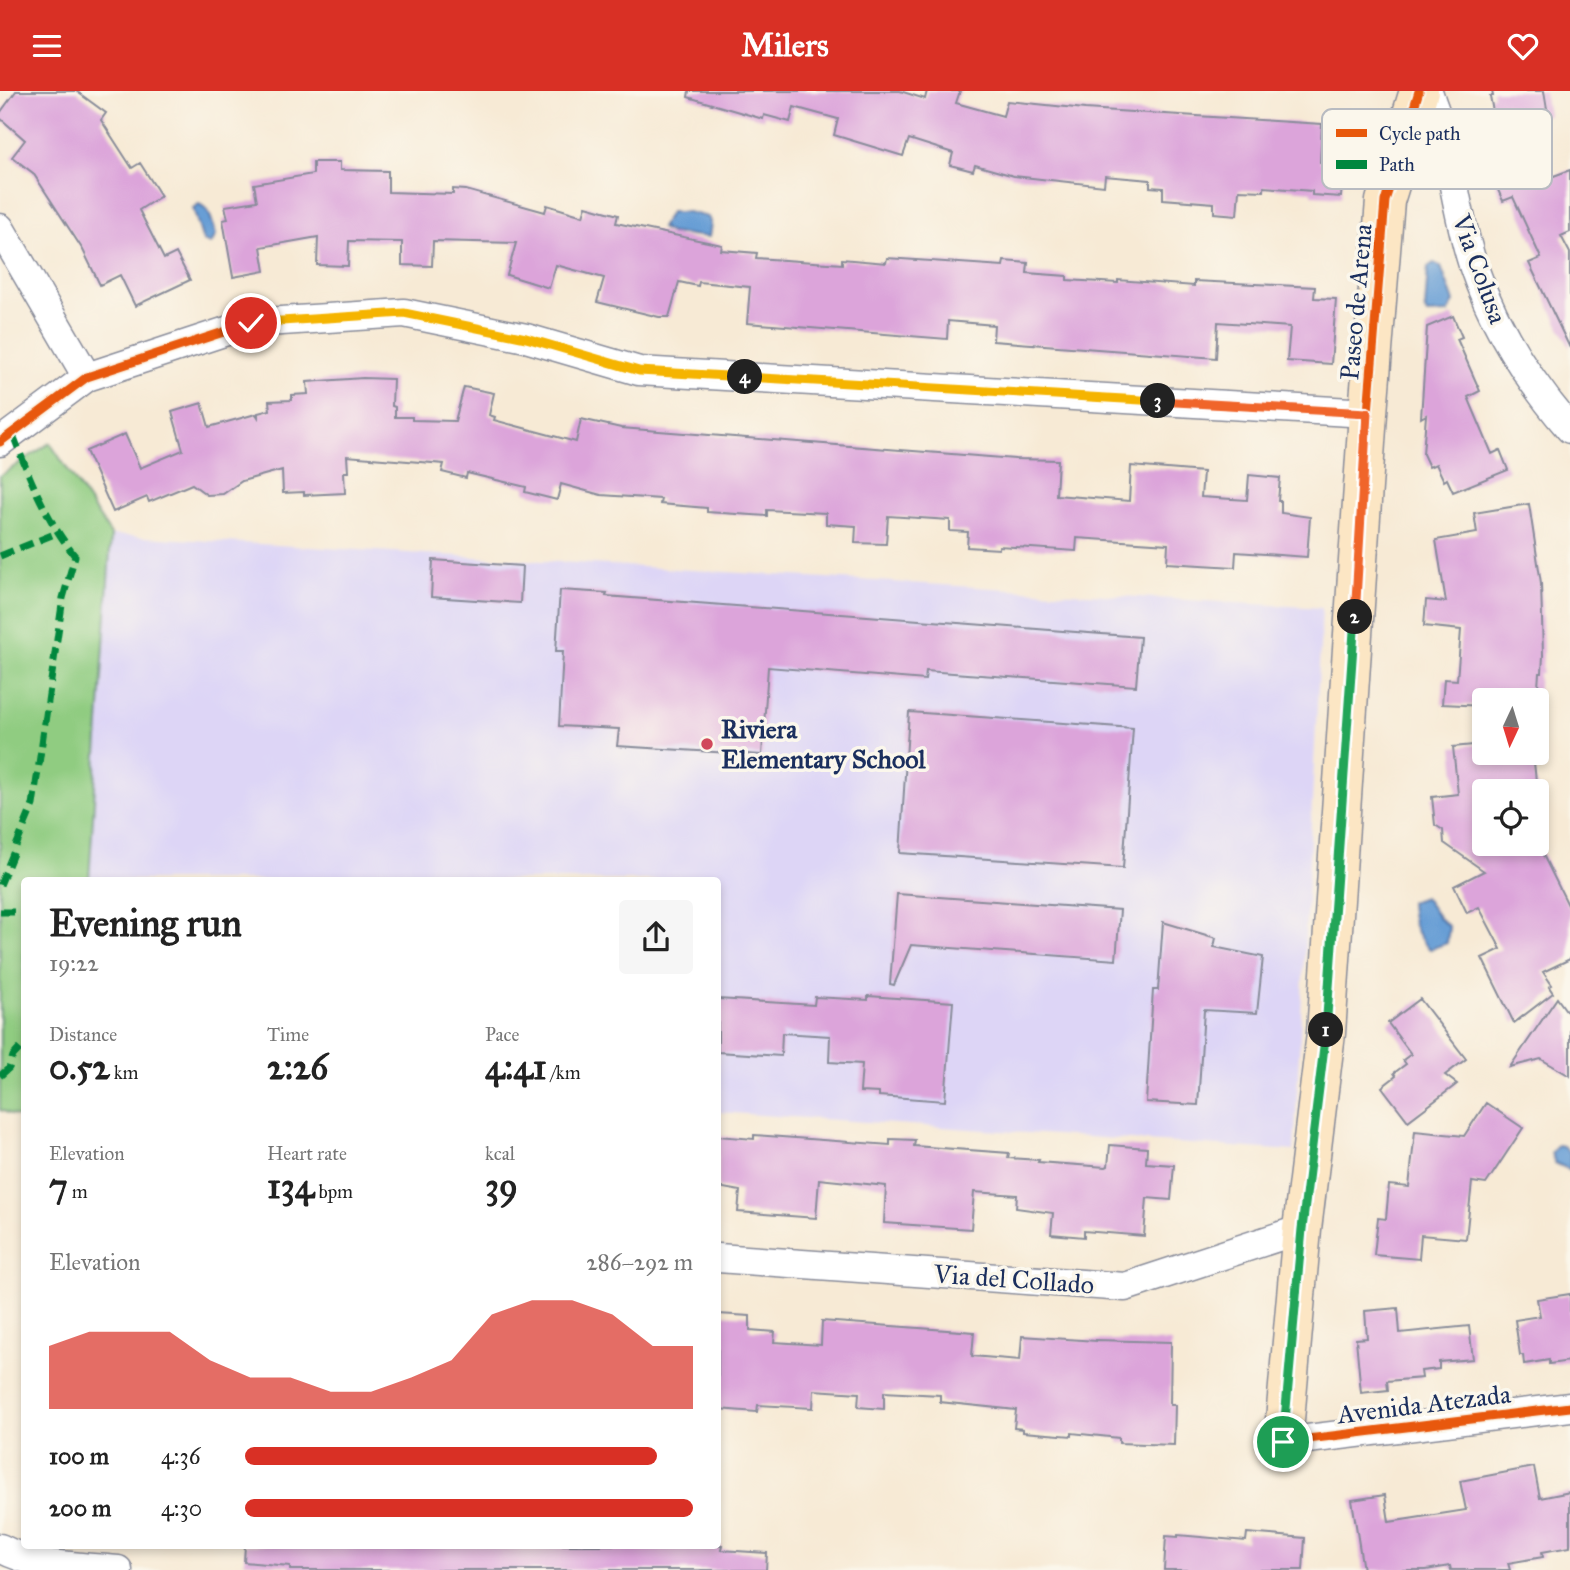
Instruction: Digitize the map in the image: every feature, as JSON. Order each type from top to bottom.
[{"type":"street","name":"Paseo de Arena","points":[[1413,109],[1419,91]]},
{"type":"street","name":"Via Colusa","points":[[1428,91],[1434,109]]},
{"type":"street","name":"Paseo de Arena","points":[[1283,1442],[1302,1229],[1326,1033],[1367,413],[1385,201],[1389,189]]},
{"type":"street","name":"Via Colusa","points":[[1454,189],[1474,267],[1492,314],[1514,355],[1570,429]]},
{"type":"street","points":[[0,228],[87,377]]},
{"type":"street","points":[[0,442],[87,377],[251,323],[404,313],[526,338],[639,371],[1367,413]]},
{"type":"street","name":"Via del Collado","points":[[721,1258],[1125,1287],[1302,1229]]},
{"type":"street","name":"Avenida Atezada","points":[[1283,1442],[1570,1407]]},
{"type":"street","points":[[0,1548],[22,1560],[118,1570]]},
{"type":"shaded area","name":"Riviera Elementary School","points":[[111,535],[1322,608],[1294,1151],[721,1112],[721,877],[89,877]]},
{"type":"green space","points":[[50,443],[111,535],[89,877],[21,877],[21,1118],[0,1110],[0,476]]},
{"type":"water","points":[[199,204],[206,209],[212,221],[216,235],[211,244],[203,241],[193,208]]},
{"type":"water","points":[[670,212],[688,212],[708,217],[711,224],[709,237],[671,233],[661,228]]},
{"type":"water","points":[[1434,263],[1441,267],[1454,302],[1448,313],[1427,314],[1425,310],[1428,267]]},
{"type":"water","points":[[1424,897],[1449,927],[1447,943],[1430,949],[1417,933],[1410,902]]},
{"type":"water","points":[[1557,1145],[1563,1146],[1570,1153],[1570,1170],[1555,1163],[1551,1153]]},
{"type":"building","points":[[16,91],[76,91],[106,113],[101,120],[132,168],[140,163],[161,196],[139,210],[164,259],[176,253],[190,280],[135,306],[120,275],[100,285],[83,250],[33,173],[12,157],[25,140],[0,118],[0,113]]},
{"type":"building","points":[[689,91],[900,91],[925,99],[927,91],[960,91],[956,103],[1003,116],[1007,101],[1085,109],[1322,124],[1322,189],[1342,189],[1341,197],[1312,195],[1312,191],[1264,187],[1264,191],[1239,190],[1237,215],[1214,213],[1214,203],[1163,199],[1163,188],[1150,187],[1150,180],[1105,176],[1104,186],[1014,176],[975,165],[973,171],[950,165],[953,153],[909,139],[903,156],[834,135],[838,119],[794,107],[790,122],[764,115],[763,119],[688,97]]},
{"type":"building","points":[[1492,91],[1544,91],[1547,109],[1492,109],[1490,96],[1493,96]]},
{"type":"building","points":[[313,162],[340,162],[340,170],[388,171],[388,192],[453,194],[453,189],[466,190],[545,212],[547,205],[583,216],[586,206],[618,215],[616,223],[722,245],[721,250],[757,253],[756,258],[842,264],[842,259],[886,263],[887,258],[1003,266],[1004,261],[1028,263],[1027,273],[1067,276],[1067,280],[1118,283],[1118,280],[1194,286],[1194,281],[1315,287],[1314,298],[1336,299],[1331,364],[1287,361],[1290,327],[1218,322],[1216,358],[993,341],[994,325],[948,321],[947,339],[747,323],[750,287],[699,282],[698,286],[679,282],[669,317],[659,317],[597,302],[604,278],[556,265],[549,288],[507,275],[516,243],[433,241],[432,266],[402,265],[402,242],[349,241],[348,266],[317,265],[318,237],[261,247],[265,271],[233,277],[223,220],[228,219],[225,206],[257,201],[254,184],[313,174]]},
{"type":"building","points":[[1570,170],[1570,232],[1561,236],[1570,253],[1570,348],[1529,263],[1541,258],[1513,197],[1503,201],[1498,189],[1552,189],[1552,177]]},
{"type":"building","points":[[1453,316],[1462,337],[1457,339],[1480,391],[1468,397],[1492,454],[1500,450],[1508,470],[1453,492],[1436,464],[1429,467],[1423,454],[1426,415],[1421,418],[1427,327]]},
{"type":"building","points":[[393,379],[392,406],[395,407],[395,417],[455,421],[464,387],[494,393],[489,415],[495,417],[494,420],[576,442],[581,419],[621,428],[1015,459],[1058,460],[1056,495],[1129,501],[1131,466],[1203,472],[1201,497],[1247,500],[1249,475],[1280,478],[1278,501],[1281,501],[1281,513],[1310,517],[1307,557],[1236,552],[1235,567],[1167,563],[1168,544],[1077,538],[1076,551],[999,546],[999,549],[967,547],[968,532],[950,531],[950,520],[888,516],[886,544],[855,543],[856,526],[826,524],[826,513],[767,510],[767,516],[707,512],[707,508],[660,504],[661,499],[601,495],[561,484],[557,500],[525,492],[526,487],[467,473],[466,478],[442,472],[444,464],[347,456],[348,472],[344,472],[345,493],[283,493],[282,470],[242,481],[223,494],[207,495],[192,484],[149,502],[147,497],[113,512],[86,451],[125,434],[140,468],[183,450],[172,412],[202,403],[209,427],[256,414],[258,417],[258,413],[270,410],[269,401],[292,400],[292,395],[308,394],[307,382]]},
{"type":"building","points":[[1529,504],[1541,583],[1542,673],[1539,673],[1538,688],[1472,688],[1472,705],[1442,704],[1444,679],[1457,680],[1461,630],[1424,626],[1426,600],[1446,602],[1436,540],[1477,533],[1474,513]]},
{"type":"building","points":[[433,560],[522,566],[520,603],[431,597]]},
{"type":"building","points":[[560,590],[607,593],[606,596],[1140,637],[1136,686],[926,671],[925,680],[768,667],[762,755],[617,746],[619,729],[559,726],[563,651],[556,651]]},
{"type":"building","points":[[909,712],[1133,728],[1123,868],[900,853]]},
{"type":"building","points":[[1472,745],[1472,765],[1534,765],[1536,779],[1472,779],[1472,856],[1544,856],[1570,909],[1570,959],[1543,972],[1552,985],[1549,987],[1553,993],[1514,1023],[1482,958],[1501,949],[1479,907],[1467,913],[1454,886],[1484,871],[1444,843],[1443,830],[1435,825],[1432,797],[1458,794],[1453,747]]},
{"type":"building","points":[[897,894],[1120,910],[1116,960],[911,945],[894,985],[890,984]]},
{"type":"building","points":[[1163,922],[1216,938],[1214,947],[1263,957],[1257,1013],[1204,1010],[1198,1105],[1146,1102],[1153,990],[1158,990]]},
{"type":"building","points":[[868,996],[953,1002],[945,1101],[860,1092],[862,1064],[829,1062],[830,1036],[782,1033],[781,1056],[721,1052],[721,999],[814,1005],[815,997],[868,1000]]},
{"type":"building","points":[[1557,998],[1570,1016],[1570,1076],[1541,1059],[1510,1067]]},
{"type":"building","points":[[1420,999],[1466,1059],[1445,1075],[1457,1084],[1408,1121],[1382,1087],[1396,1076],[1394,1073],[1406,1064],[1403,1060],[1411,1054],[1388,1023]]},
{"type":"building","points":[[1486,1103],[1523,1128],[1486,1184],[1472,1182],[1466,1239],[1421,1235],[1419,1259],[1374,1255],[1378,1218],[1386,1219],[1389,1185],[1409,1187],[1415,1131],[1464,1136]]},
{"type":"building","points":[[754,1135],[890,1145],[890,1139],[915,1140],[914,1146],[1009,1153],[1008,1158],[1106,1167],[1110,1145],[1147,1148],[1146,1163],[1174,1165],[1171,1200],[1147,1198],[1144,1236],[1084,1231],[1084,1237],[1051,1234],[1053,1213],[1016,1208],[1017,1195],[974,1192],[971,1229],[884,1223],[886,1186],[819,1179],[816,1218],[738,1212],[740,1191],[721,1188],[721,1136],[754,1139]]},
{"type":"building","points":[[1570,1294],[1570,1361],[1549,1364],[1549,1360],[1524,1364],[1523,1355],[1520,1355],[1515,1320],[1540,1316],[1537,1299]]},
{"type":"building","points":[[1398,1308],[1400,1333],[1469,1326],[1473,1359],[1439,1362],[1439,1369],[1421,1371],[1422,1378],[1387,1381],[1388,1390],[1361,1393],[1356,1339],[1367,1338],[1365,1311]]},
{"type":"building","points":[[721,1314],[750,1316],[750,1330],[775,1332],[774,1342],[821,1345],[822,1321],[974,1332],[972,1356],[1020,1360],[1022,1336],[1171,1342],[1170,1405],[1175,1405],[1174,1445],[1119,1443],[1119,1438],[1072,1433],[1072,1436],[1023,1432],[1023,1429],[1014,1428],[1016,1410],[940,1402],[940,1395],[884,1392],[884,1409],[858,1407],[859,1393],[814,1390],[813,1408],[758,1405],[757,1412],[721,1409]]},
{"type":"building","points":[[1534,1467],[1540,1498],[1570,1492],[1570,1547],[1542,1552],[1543,1557],[1508,1563],[1510,1570],[1451,1570],[1450,1566],[1426,1570],[1363,1570],[1352,1500],[1385,1495],[1389,1522],[1466,1510],[1460,1481]]},
{"type":"building","points":[[1247,1533],[1305,1538],[1303,1570],[1164,1570],[1166,1536],[1246,1541]]},
{"type":"building","points":[[722,1545],[721,1550],[767,1553],[766,1570],[290,1570],[290,1566],[244,1562],[245,1549],[721,1549]]},
{"type":"marked path","points":[[0,885],[33,805],[63,598],[75,556],[46,512],[12,432]]},
{"type":"marked path","points":[[0,556],[57,533]]},
{"type":"marked path","points":[[0,912],[21,912]]},
{"type":"marked path","points":[[0,1076],[9,1068],[13,1056],[21,1047]]},
{"type":"cycle path","points":[[1413,109],[1419,91]]},
{"type":"cycle path","points":[[1389,189],[1385,201],[1368,413],[1326,1033],[1302,1229],[1283,1442],[1570,1407]]},
{"type":"cycle path","points":[[0,442],[87,377],[251,323],[404,313],[526,338],[639,371],[1368,413]]},
{"type":"place","name":"Riviera Elementary School","points":[[707,744]]},
{"type":"route","points":[[251,323],[404,313],[526,338],[639,371],[1367,413],[1326,1033],[1302,1229],[1283,1442]]}]
